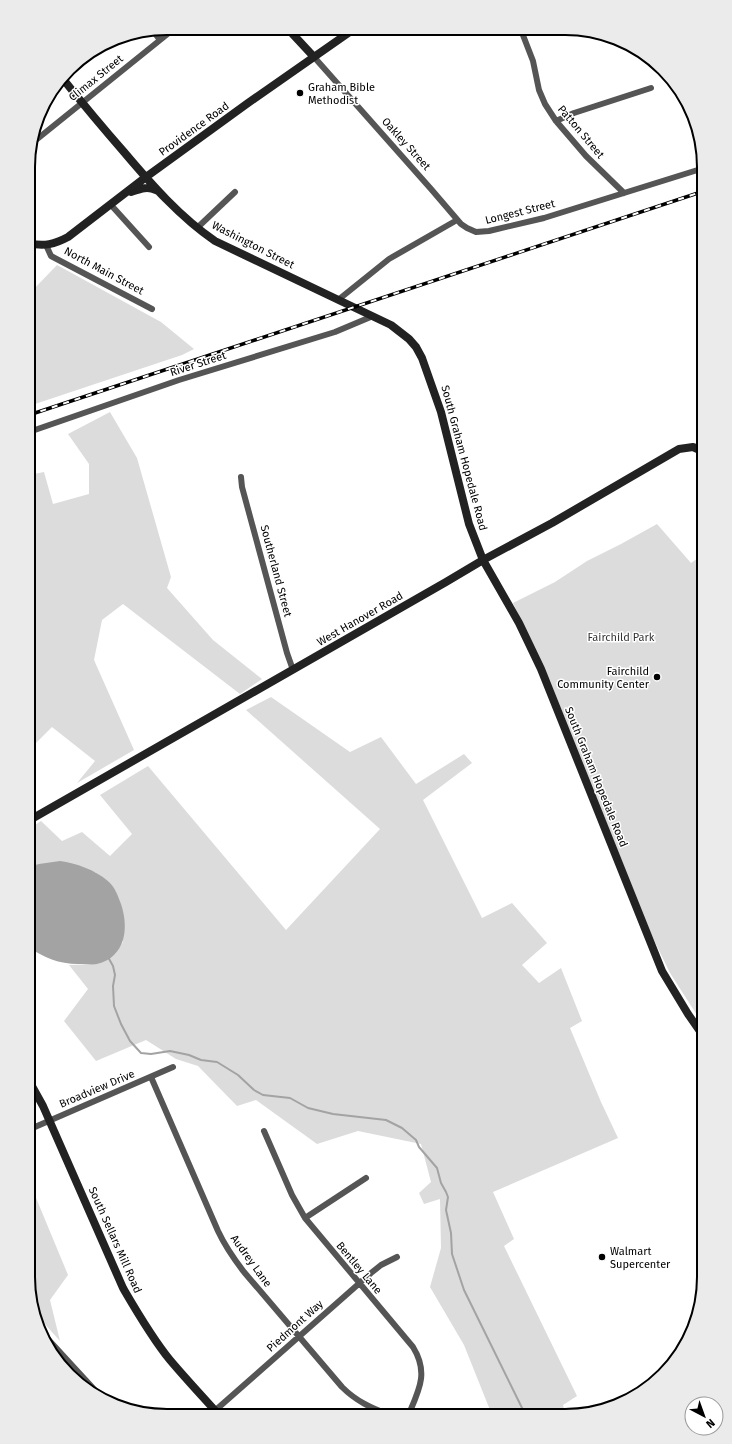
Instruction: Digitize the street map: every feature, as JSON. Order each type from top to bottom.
[{"type":"street","points":[[156,35],[160,40]]},
{"type":"street","name":"Climax Street","points":[[39,137],[166,35]]},
{"type":"street","name":"Oakley Street","points":[[294,35],[458,220]]},
{"type":"street","name":"Providence Road","points":[[46,245],[68,237],[146,177],[345,35]]},
{"type":"street","name":"Patton Street","points":[[523,35],[533,61],[542,97],[556,121],[586,156],[624,193]]},
{"type":"street","name":"Washington Street","points":[[66,83],[158,191],[197,228],[215,241],[373,316]]},
{"type":"street","points":[[556,121],[574,113],[651,88]]},
{"type":"street","name":"Longest Street","points":[[458,220],[467,228],[482,232],[544,218],[697,170]]},
{"type":"street","points":[[126,193],[144,188],[150,188],[158,191]]},
{"type":"street","points":[[197,228],[235,192]]},
{"type":"street","points":[[111,205],[149,247]]},
{"type":"street","points":[[338,300],[389,258],[458,220]]},
{"type":"street","points":[[35,244],[46,245]]},
{"type":"street","name":"North Main Street","points":[[46,245],[51,256],[152,309]]},
{"type":"street","name":"River Street","points":[[35,430],[179,380],[335,332],[373,316]]},
{"type":"street","name":"South Graham Hopedale Road","points":[[373,316],[404,334],[416,347],[422,358],[436,396],[447,433],[469,524],[483,560],[519,623],[541,669],[662,971],[697,1027]]},
{"type":"street","name":"West Hanover Road","points":[[35,817],[483,560],[552,523],[679,450],[693,447],[697,449]]},
{"type":"street","name":"Southerland Street","points":[[240,477],[287,653],[293,670]]},
{"type":"street","name":"Broadview Drive","points":[[35,1127],[173,1067]]},
{"type":"street","name":"Audrey Lane","points":[[152,1077],[225,1246],[244,1272],[349,1395],[372,1409]]},
{"type":"street","name":"South Sellars Mill Road","points":[[35,1093],[49,1120],[123,1288],[151,1334],[211,1409]]},
{"type":"street","name":"Bentley Lane","points":[[264,1131],[292,1195],[305,1218],[418,1355],[422,1373],[420,1387],[411,1409]]},
{"type":"street","points":[[305,1218],[366,1178]]},
{"type":"street","name":"Piedmont Way","points":[[220,1409],[298,1336],[359,1283],[381,1265],[397,1257]]},
{"type":"street","points":[[56,1348],[88,1383]]},
{"type":"green space","points":[[57,265],[161,322],[194,349],[182,355],[35,404],[35,288]]},
{"type":"green space","points":[[110,412],[137,458],[171,577],[167,588],[213,640],[262,679],[240,694],[123,604],[102,620],[94,660],[134,750],[77,783],[95,761],[52,727],[35,744],[35,474],[44,472],[53,504],[89,494],[89,464],[68,434]]},
{"type":"green space","name":"Fairchild Park","points":[[657,524],[691,563],[697,559],[697,1015],[670,973],[651,934],[550,681],[513,603],[555,582],[587,561]]},
{"type":"green space","points":[[271,697],[350,752],[381,737],[416,784],[464,754],[472,763],[423,800],[482,918],[512,903],[547,943],[522,965],[539,983],[561,968],[582,1021],[570,1028],[618,1138],[493,1192],[514,1239],[504,1246],[577,1396],[563,1405],[564,1409],[490,1409],[464,1345],[430,1287],[441,1248],[440,1199],[424,1204],[419,1193],[431,1182],[421,1144],[358,1131],[317,1144],[256,1100],[237,1106],[198,1066],[176,1059],[146,1040],[96,1061],[64,1021],[88,989],[69,965],[96,964],[107,960],[116,953],[123,942],[116,892],[108,881],[95,872],[35,868],[35,825],[41,821],[62,841],[82,832],[110,856],[132,834],[100,795],[148,766],[286,930],[380,829],[246,710]]},
{"type":"green space","points":[[35,1195],[68,1275],[50,1300],[60,1341],[44,1323],[35,1285]]},
{"type":"shaded area","points":[[60,861],[79,865],[91,870],[113,886],[121,904],[125,923],[123,940],[114,955],[97,964],[74,964],[60,962],[35,951],[35,865]]},
{"type":"waterway","points":[[108,957],[113,966],[115,975],[113,986],[114,1006],[130,1041],[141,1053],[151,1054],[170,1051],[189,1055],[201,1060],[217,1062],[238,1075],[254,1090],[263,1095],[290,1098],[308,1108],[333,1114],[386,1120],[402,1128],[416,1140],[419,1147],[437,1168],[441,1183],[448,1197],[446,1210],[451,1233],[452,1254],[464,1290],[523,1409]]},
{"type":"railway","points":[[35,413],[697,193]]},
{"type":"place","name":"Graham Bible Methodist","points":[[300,93]]},
{"type":"place","name":"Fairchild Community Center","points":[[657,677]]},
{"type":"place","name":"Walmart Supercenter","points":[[602,1257]]}]
